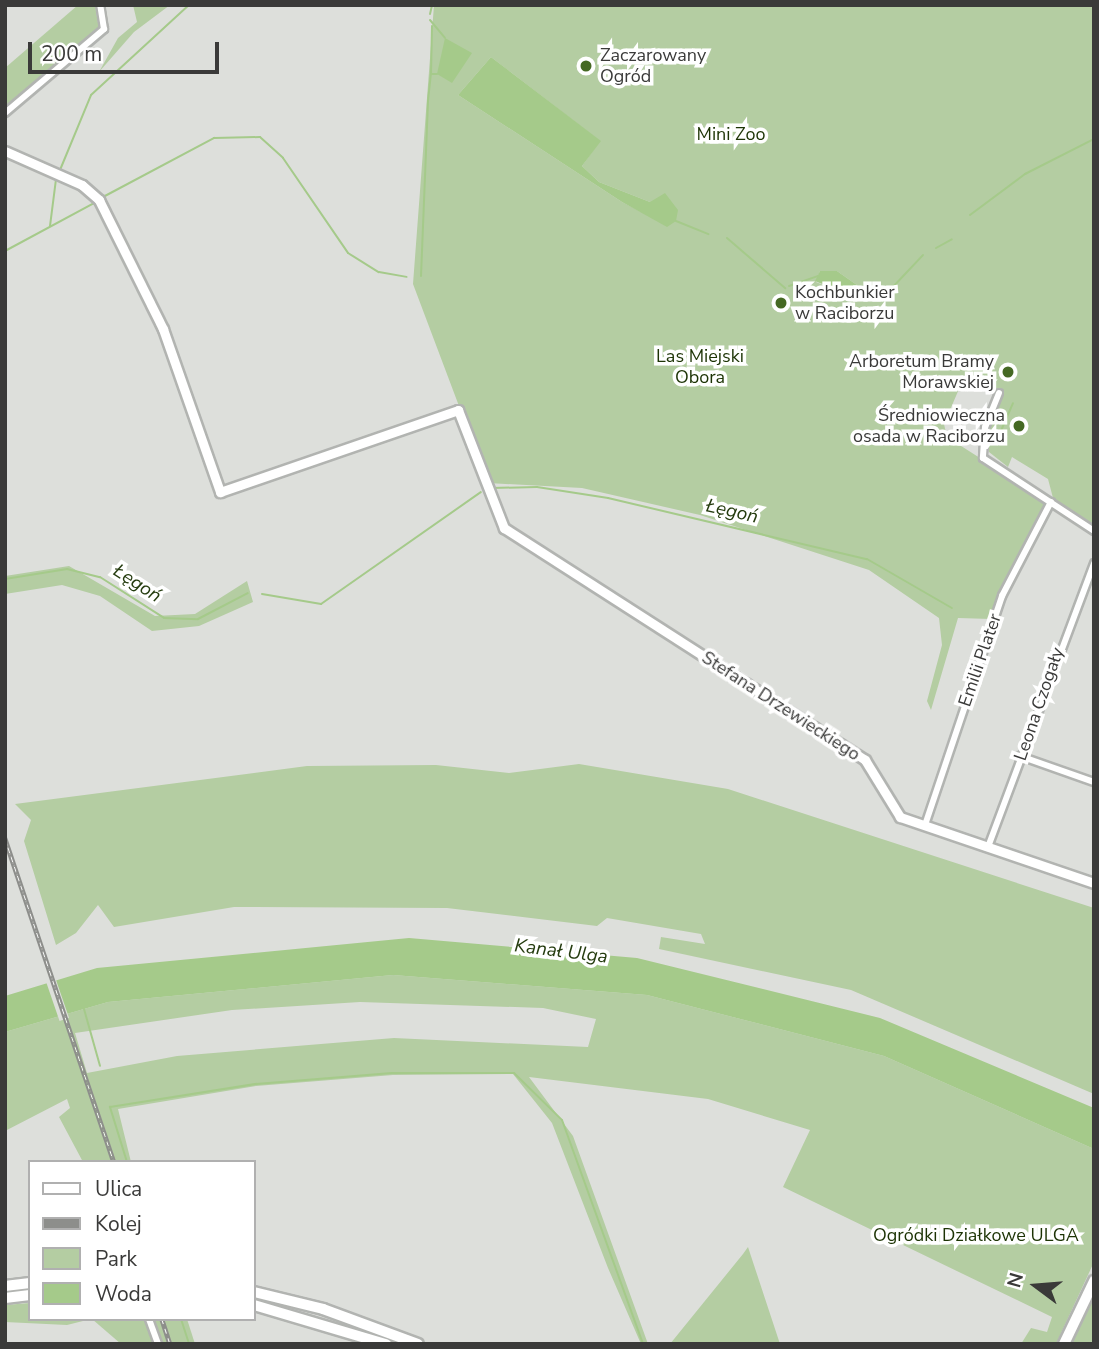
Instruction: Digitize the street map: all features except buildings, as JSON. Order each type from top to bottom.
[{"type":"main road","points":[[1065,1344],[1094,1281]]},
{"type":"main road","points":[[5,1286],[28,1283]]},
{"type":"main road","points":[[256,1293],[323,1309],[418,1344]]},
{"type":"main road","points":[[5,1298],[28,1295]]},
{"type":"main road","points":[[256,1306],[386,1344]]},
{"type":"street","points":[[5,113],[104,29],[100,5]]},
{"type":"street","name":"Stefana Drzewieckiego","points":[[5,151],[82,186],[99,200],[163,329],[219,492],[458,410],[504,528],[865,760],[900,817],[1094,883]]},
{"type":"street","points":[[999,393],[985,427],[983,458],[1094,531]]},
{"type":"street","name":"Emilii Plater","points":[[925,825],[1002,596],[1051,502]]},
{"type":"street","name":"Leona Czogały","points":[[988,846],[1094,563]]},
{"type":"street","points":[[1020,756],[1094,782]]},
{"type":"street","points":[[150,1321],[158,1344]]},
{"type":"green space","points":[[78,5],[95,5],[99,29],[5,108],[5,68]]},
{"type":"green space","points":[[133,5],[170,5],[134,32],[99,72],[118,38],[137,22]]},
{"type":"green space","name":"Las Miejski Obora","points":[[434,5],[1094,5],[1094,526],[1053,498],[1048,479],[1012,457],[1008,467],[989,452],[989,430],[1004,392],[962,382],[944,424],[947,437],[1049,502],[991,619],[958,618],[931,710],[927,701],[942,645],[939,618],[869,570],[700,515],[582,488],[488,483],[413,284]],"holes":[[[491,57],[600,141],[582,166],[599,182],[650,202],[641,212],[458,95]],[[820,271],[837,271],[864,290],[861,300],[816,282]]]},
{"type":"green space","points":[[69,566],[155,616],[195,614],[247,581],[253,602],[199,626],[152,631],[100,596],[62,585],[5,594],[5,576]]},
{"type":"green space","points":[[579,764],[728,789],[1094,908],[1094,1094],[851,990],[659,949],[661,937],[705,944],[701,934],[607,918],[597,926],[447,908],[234,907],[114,927],[98,905],[76,933],[56,945],[24,841],[31,820],[15,804],[307,766],[436,765],[509,773]]},
{"type":"green space","name":"Ogródki Działkowe ULGA","points":[[393,975],[647,995],[884,1056],[1094,1149],[1094,1262],[1056,1344],[1021,1344],[1031,1328],[1047,1332],[1052,1317],[783,1187],[810,1130],[708,1099],[529,1077],[573,1136],[648,1344],[641,1344],[608,1268],[552,1123],[513,1074],[393,1075],[256,1086],[118,1109],[131,1160],[82,1160],[59,1117],[70,1108],[67,1099],[5,1131],[5,1032],[108,1002]],"holes":[[[360,1002],[543,1008],[596,1019],[588,1047],[394,1038],[177,1056],[87,1073],[75,1033],[232,1010]]]},
{"type":"green space","points":[[748,1247],[780,1344],[670,1344],[743,1254]]},
{"type":"green space","points":[[1094,1293],[1094,1344],[1071,1344]]},
{"type":"green space","points":[[28,1303],[28,1321],[83,1321],[67,1325],[5,1322],[5,1305]]},
{"type":"green space","points":[[94,1321],[188,1321],[195,1344],[121,1344]]},
{"type":"water","points":[[445,38],[472,53],[452,83],[437,74]]},
{"type":"water","points":[[491,57],[601,141],[582,166],[599,182],[650,202],[665,193],[678,210],[676,221],[667,227],[622,202],[458,95]]},
{"type":"water","points":[[820,271],[837,271],[864,290],[861,300],[815,281]]},
{"type":"water","name":"Kanał Ulga","points":[[409,938],[637,958],[880,1018],[1094,1108],[1094,1149],[884,1056],[647,995],[393,975],[108,1002],[5,1032],[5,996],[97,968]]},
{"type":"pier","points":[[55,977],[69,1018],[60,1021],[46,980]]},
{"type":"waterway","points":[[60,170],[91,95],[189,5]]},
{"type":"waterway","points":[[430,14],[432,5]]},
{"type":"waterway","points":[[430,20],[445,38]]},
{"type":"waterway","points":[[431,74],[432,26]]},
{"type":"waterway","points":[[421,276],[428,101],[431,74],[437,74]]},
{"type":"waterway","points":[[103,197],[214,138],[260,137],[283,158],[348,253],[379,272],[407,277]]},
{"type":"waterway","points":[[970,215],[1025,174],[1094,139]]},
{"type":"waterway","points":[[50,226],[56,179]]},
{"type":"waterway","points":[[5,251],[94,203]]},
{"type":"waterway","points":[[676,221],[708,234]]},
{"type":"waterway","points":[[727,238],[785,288]]},
{"type":"waterway","points":[[936,248],[952,239]]},
{"type":"waterway","points":[[863,295],[890,290],[923,255]]},
{"type":"waterway","points":[[789,286],[818,276]]},
{"type":"waterway","points":[[997,440],[1013,403]]},
{"type":"waterway","name":"Łęgoń","points":[[492,488],[537,487],[608,498],[867,559],[952,608]]},
{"type":"waterway","name":"Łęgoń","points":[[262,594],[321,604],[481,492]]},
{"type":"waterway","name":"Łęgoń","points":[[5,579],[67,569],[100,577],[164,618],[198,619],[248,593]]},
{"type":"waterway","points":[[84,1009],[100,1066]]},
{"type":"waterway","points":[[126,1160],[110,1107],[256,1084],[392,1073],[514,1073],[562,1120],[643,1344]]},
{"type":"waterway","points":[[182,1321],[189,1344]]},
{"type":"railway","points":[[5,838],[113,1160]]},
{"type":"railway","points":[[163,1321],[170,1344]]},
{"type":"place","name":"Zaczarowany Ogród","points":[[586,66]]},
{"type":"place","name":"Kochbunkier w Raciborzu","points":[[781,303]]},
{"type":"place","name":"Arboretum Bramy Morawskiej","points":[[1008,372]]},
{"type":"place","name":"Średniowieczna osada w Raciborzu","points":[[1019,426]]},
{"type":"park label","name":"Mini Zoo","points":[[731,134]]}]
